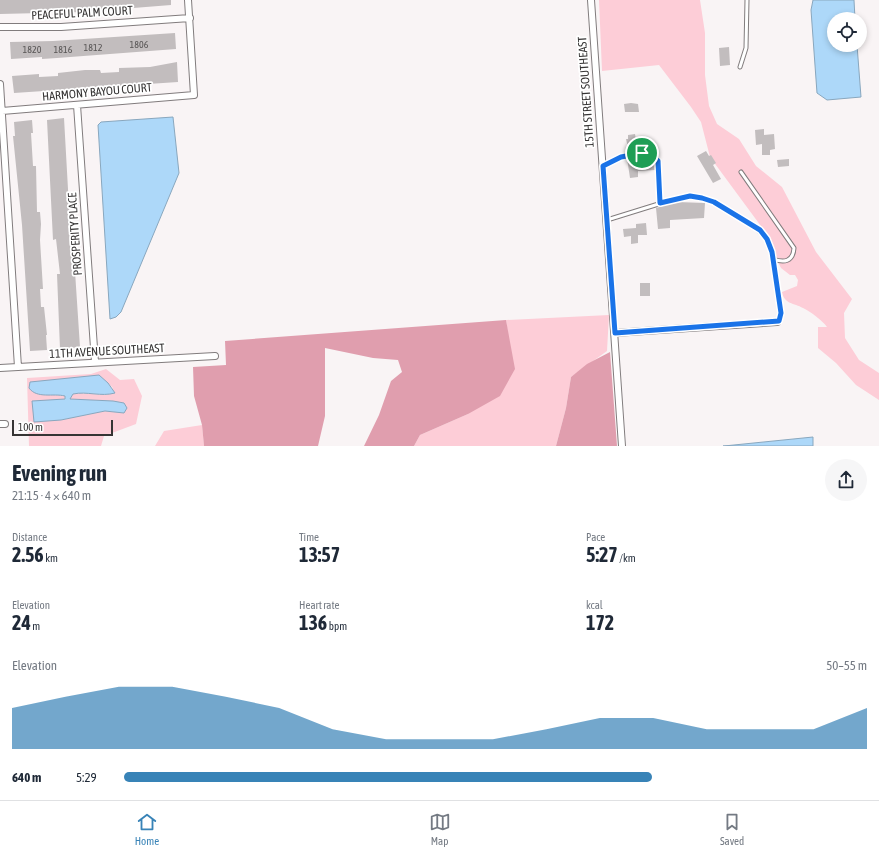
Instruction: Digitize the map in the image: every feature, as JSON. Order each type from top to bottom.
[{"type":"street","points":[[188,0],[190,18]]},
{"type":"street","name":"15TH STREET SOUTHEAST","points":[[591,0],[622,446]]},
{"type":"street","name":"PEACEFUL PALM COURT","points":[[0,27],[61,27],[190,18]]},
{"type":"street","name":"HARMONY BAYOU COURT","points":[[2,111],[194,95],[190,18]]},
{"type":"street","points":[[0,84],[18,367]]},
{"type":"street","name":"PROSPERITY PLACE","points":[[77,105],[95,362]]},
{"type":"street","points":[[615,333],[777,322]]},
{"type":"street","name":"11TH AVENUE SOUTHEAST","points":[[0,368],[215,356]]},
{"type":"lane","points":[[740,67],[746,48],[747,0]]},
{"type":"lane","points":[[603,166],[621,157],[642,153],[656,158],[658,166],[660,203]]},
{"type":"lane","points":[[742,172],[794,248],[792,256],[787,261],[782,262],[773,259]]},
{"type":"lane","points":[[607,220],[660,203],[690,196],[714,202],[760,230],[767,239],[773,259],[781,313],[777,322]]},
{"type":"shaded area","points":[[599,0],[700,0],[705,33],[705,75],[709,106],[717,124],[739,139],[756,166],[782,187],[816,252],[852,299],[844,313],[845,338],[859,360],[879,373],[879,400],[856,385],[836,363],[818,348],[818,327],[827,327],[809,311],[790,303],[783,296],[782,292],[797,286],[798,280],[795,275],[790,275],[781,268],[775,256],[769,237],[710,157],[701,122],[659,65],[602,71]]},
{"type":"shaded area","points":[[609,315],[607,351],[571,377],[566,408],[556,446],[414,446],[420,435],[468,414],[509,342],[506,320]]},
{"type":"shaded area","points":[[506,320],[515,369],[500,396],[468,414],[420,435],[414,446],[364,446],[379,415],[391,381],[402,372],[398,360],[373,358],[325,348],[325,416],[318,446],[204,446],[202,425],[194,396],[193,367],[226,365],[225,341]]},
{"type":"shaded area","points":[[610,352],[617,446],[556,446],[566,408],[571,377],[587,364]]},
{"type":"shaded area","points":[[106,369],[120,380],[134,379],[142,396],[136,424],[104,436],[101,446],[29,446],[27,378],[91,374]],"holes":[[[99,375],[113,388],[107,395],[79,393],[73,394],[70,399],[124,403],[124,413],[105,411],[61,420],[65,396],[51,394],[38,395]]]},
{"type":"shaded area","points":[[202,425],[204,446],[155,446],[164,431]]},
{"type":"water","points":[[813,0],[854,0],[855,12],[827,12],[827,52],[858,52],[861,97],[827,100],[817,93],[811,10]]},
{"type":"water","points":[[173,117],[179,173],[121,312],[116,317],[110,319],[98,125],[101,122]]},
{"type":"water","points":[[99,375],[108,383],[115,393],[78,393],[73,394],[70,399],[124,403],[127,408],[124,413],[105,411],[61,420],[34,422],[32,401],[65,399],[65,396],[41,395],[36,393],[29,388],[30,382]]},
{"type":"water","points":[[813,437],[813,446],[724,446]]},
{"type":"building","points":[[0,0],[171,0],[171,5],[83,12],[0,14]]},
{"type":"building","points":[[175,33],[176,49],[42,59],[42,57],[11,59],[10,42],[53,41]]},
{"type":"building","points":[[729,47],[730,65],[720,66],[719,48]]},
{"type":"building","points":[[177,62],[178,82],[14,93],[12,76],[39,74],[39,77],[58,76],[58,73],[85,70],[100,70],[101,73],[119,72],[119,68],[150,67]]},
{"type":"building","points":[[624,104],[638,104],[639,112],[625,112]]},
{"type":"building","points":[[64,118],[70,226],[72,226],[80,347],[60,349],[57,274],[60,274],[56,239],[53,240],[47,120]]},
{"type":"building","points":[[32,120],[33,133],[31,133],[33,166],[36,166],[37,212],[40,212],[41,224],[40,240],[43,289],[40,289],[41,307],[44,307],[47,350],[30,351],[22,225],[13,136],[15,136],[14,122]]},
{"type":"building","points":[[764,129],[764,135],[774,134],[775,149],[770,150],[770,155],[762,155],[762,144],[756,145],[755,130]]},
{"type":"building","points":[[635,134],[638,151],[629,152],[626,139],[628,139],[628,135]]},
{"type":"building","points":[[706,151],[709,156],[711,155],[716,163],[713,165],[721,179],[713,183],[697,156]]},
{"type":"building","points":[[638,157],[638,162],[654,161],[655,170],[638,171],[638,177],[630,178],[627,158]]},
{"type":"building","points":[[789,159],[789,166],[778,167],[777,160]]},
{"type":"building","points":[[677,202],[705,203],[704,218],[670,220],[670,228],[658,229],[656,208]]},
{"type":"building","points":[[646,223],[647,235],[638,235],[638,243],[631,244],[631,236],[624,237],[623,229],[636,228],[636,224]]},
{"type":"building","points":[[640,283],[650,283],[650,296],[640,296]]},
{"type":"route","points":[[642,153],[656,158],[658,161],[660,203],[690,196],[702,198],[714,202],[760,230],[767,239],[772,252],[781,313],[779,321],[615,333],[603,166],[621,157],[642,153]]}]
